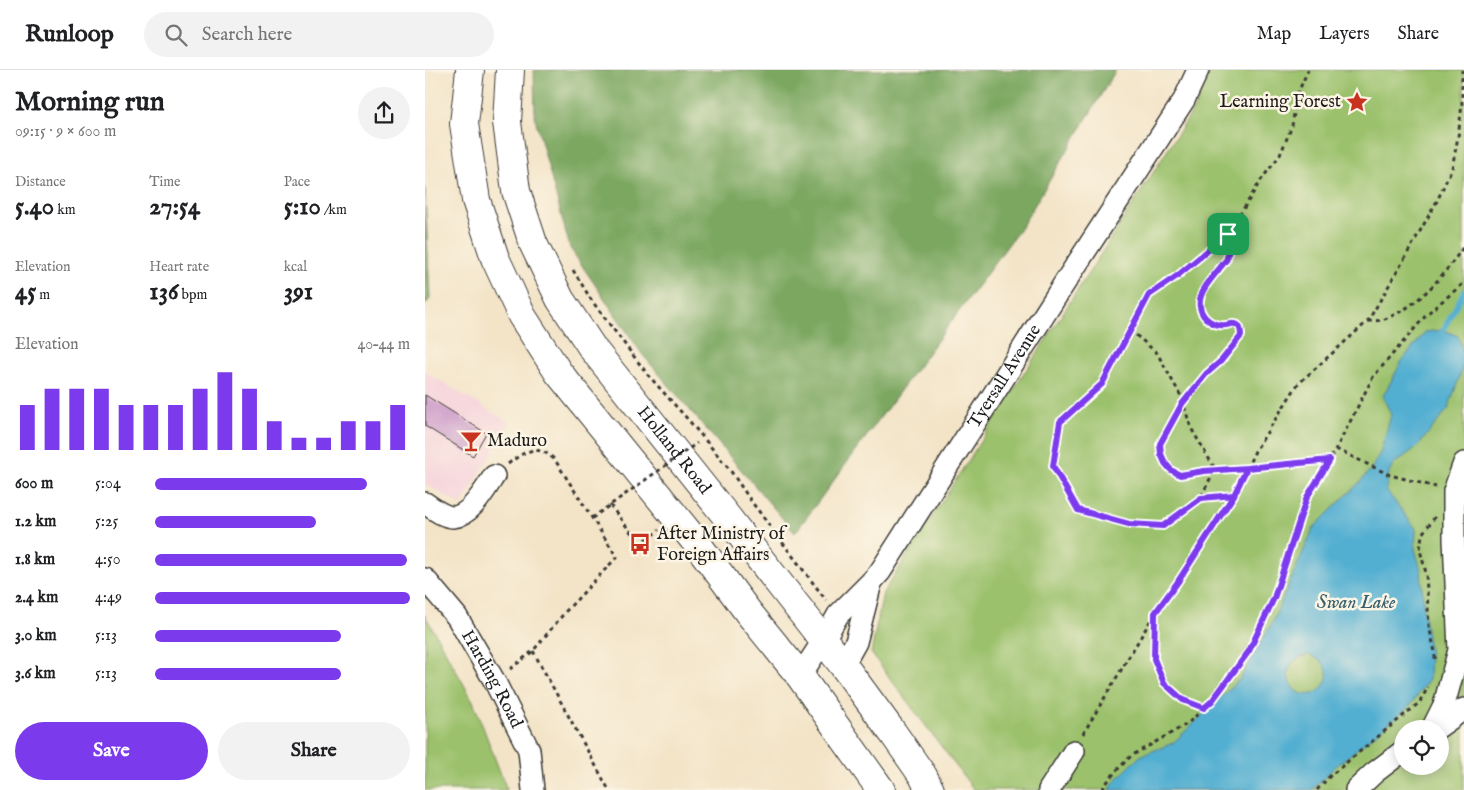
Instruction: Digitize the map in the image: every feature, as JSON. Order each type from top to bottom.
[{"type":"main road","points":[[470,70],[464,124],[476,200],[495,258],[522,316],[558,372],[695,541],[799,676],[881,790]]},
{"type":"main road","name":"Holland Road","points":[[509,70],[507,122],[516,191],[533,243],[560,299],[593,349],[843,666],[903,747],[923,776],[930,790]]},
{"type":"street","name":"Tyersall Avenue","points":[[799,676],[838,615],[880,572],[1184,100],[1198,70]]},
{"type":"street","points":[[1438,720],[1444,705],[1459,650],[1454,539],[1454,491],[1464,463]]},
{"type":"street","points":[[425,503],[447,516],[453,517],[464,514],[476,502],[494,476]]},
{"type":"street","name":"Harding Road","points":[[425,579],[457,618],[495,682],[529,750],[533,790]]},
{"type":"street","points":[[843,666],[856,642],[871,582]]},
{"type":"street","points":[[1448,720],[1464,709]]},
{"type":"street","points":[[1049,790],[1073,751]]},
{"type":"street","points":[[1356,790],[1394,758]]},
{"type":"path","points":[[1130,330],[1157,353],[1181,396],[1191,428],[1215,469],[1201,498],[1163,526],[1129,524],[1078,510],[1053,466],[1060,422],[1102,384],[1130,330],[1149,295],[1177,276],[1228,234],[1261,180],[1279,155],[1292,126],[1297,95],[1308,70]]},
{"type":"path","points":[[1073,751],[1155,613],[1177,583],[1234,495],[1255,451],[1298,384],[1368,321],[1437,201],[1452,168],[1458,136],[1463,104],[1461,70]]},
{"type":"path","points":[[1228,234],[1228,257],[1201,294],[1200,310],[1204,317],[1217,325],[1236,324],[1240,329],[1241,336],[1221,361],[1206,374],[1182,404],[1160,444],[1161,454],[1165,463],[1171,470],[1180,475],[1204,471],[1330,460]]},
{"type":"path","points":[[1368,321],[1386,319],[1411,305],[1435,283],[1464,246]]},
{"type":"path","points":[[570,264],[592,301],[648,375],[730,470],[751,501],[838,615]]},
{"type":"path","points":[[1103,790],[1116,771],[1131,756],[1187,724],[1212,701],[1249,651],[1274,598],[1307,497],[1330,460],[1373,377],[1428,313],[1464,283]]},
{"type":"path","points":[[592,518],[697,443]]},
{"type":"path","points":[[1336,449],[1391,475],[1454,491],[1422,534],[1420,550],[1426,573],[1429,626],[1435,652],[1435,667]]},
{"type":"path","points":[[494,476],[522,454],[535,450],[543,451],[555,460],[617,557],[566,611],[533,651],[495,682]]},
{"type":"path","points":[[1201,498],[1234,495]]},
{"type":"path","points":[[610,505],[641,544]]},
{"type":"path","points":[[1155,613],[1154,659],[1164,683],[1183,700],[1204,708]]},
{"type":"path","points":[[533,651],[609,790]]},
{"type":"path","points":[[1317,790],[1330,776],[1420,702],[1431,681]]},
{"type":"shaded area","points":[[425,372],[510,423],[461,505],[425,484]]},
{"type":"green space","points":[[534,70],[1116,70],[1022,226],[795,533],[642,354],[570,248],[535,118]]},
{"type":"green space","points":[[1211,70],[1464,70],[1464,790],[974,790],[871,653],[883,593],[1194,109]]},
{"type":"green space","points":[[425,188],[430,299],[425,305]]},
{"type":"green space","points":[[425,615],[473,701],[507,790],[425,790]]},
{"type":"water","name":"Swan Lake","points":[[1443,330],[1458,336],[1464,356],[1464,364],[1448,409],[1417,447],[1394,464],[1389,473],[1386,490],[1416,529],[1415,549],[1421,570],[1424,614],[1430,657],[1429,679],[1409,707],[1336,766],[1312,790],[1110,790],[1113,783],[1140,756],[1173,743],[1240,679],[1272,623],[1314,527],[1362,480],[1373,466],[1381,451],[1391,415],[1383,396],[1402,361],[1425,332]],"holes":[[[1309,655],[1325,666],[1327,670],[1326,680],[1319,691],[1312,694],[1304,694],[1292,686],[1289,679],[1289,671],[1292,664],[1298,658]]]},
{"type":"building","points":[[425,395],[486,433],[473,456],[425,426]]},
{"type":"waterway","points":[[1441,334],[1464,291]]},
{"type":"place","name":"Learning Forest","points":[[1357,102]]},
{"type":"place","name":"Maduro","points":[[471,441]]},
{"type":"place","name":"After Ministry of Foreign Affairs","points":[[640,544]]},
{"type":"route","points":[[1228,234],[1177,276],[1149,295],[1102,384],[1060,422],[1053,466],[1078,510],[1129,524],[1163,526],[1201,498],[1234,495],[1247,468],[1330,460],[1307,497],[1274,598],[1249,651],[1212,701],[1204,708],[1183,700],[1164,683],[1154,659],[1155,613],[1177,583],[1234,495],[1247,468],[1180,475],[1171,470],[1165,463],[1161,454],[1160,444],[1182,404],[1206,374],[1221,361],[1241,336],[1240,329],[1236,324],[1217,325],[1204,317],[1200,310],[1201,294],[1228,257],[1228,234]]}]
